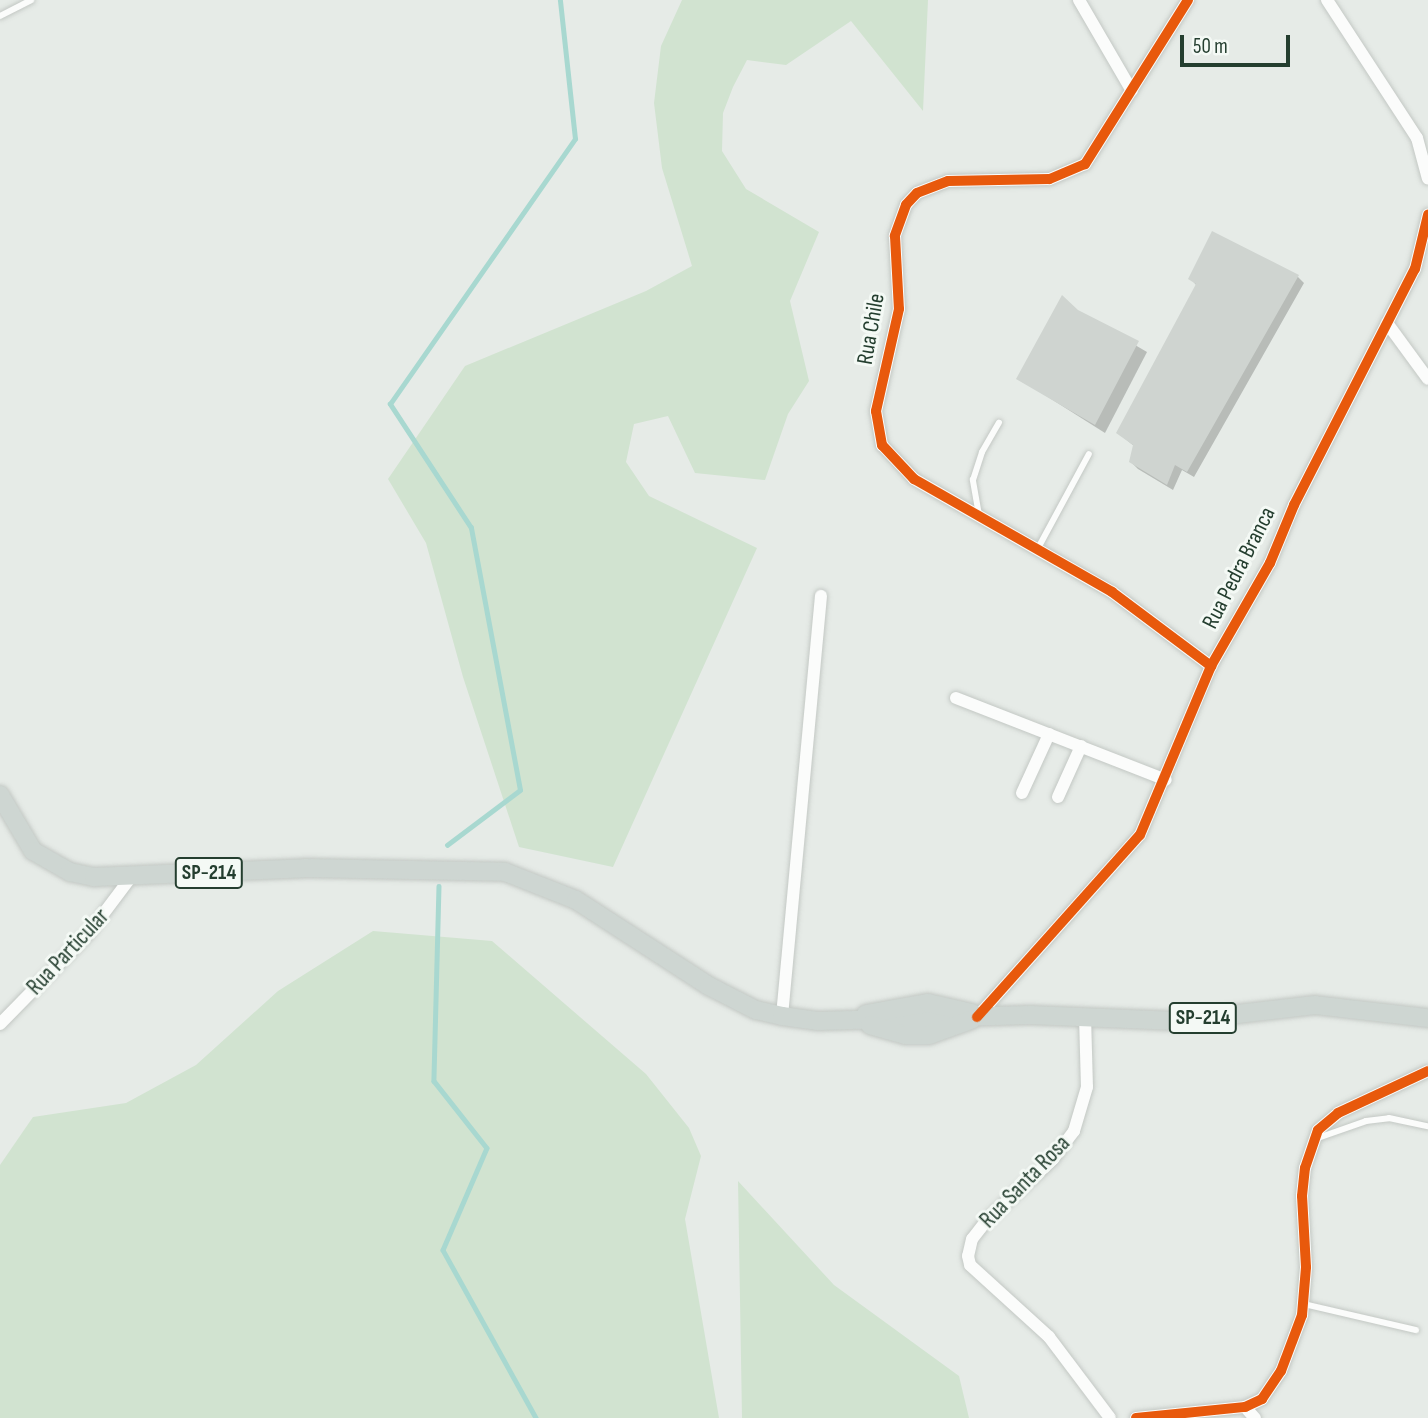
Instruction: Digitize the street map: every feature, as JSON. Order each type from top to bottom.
[{"type":"main road","name":"SP-214","points":[[0,794],[22,837],[47,862],[94,877],[305,869],[505,872],[576,900],[709,986],[756,1010],[782,1016],[845,1021]]},
{"type":"main road","points":[[845,1021],[894,1006],[928,1003],[967,1010],[977,1017]]},
{"type":"main road","name":"SP-214","points":[[977,1017],[1085,1016],[1127,1022],[1177,1021],[1315,1005],[1428,1018]]},
{"type":"main road","points":[[845,1021],[905,1035],[929,1035],[977,1017]]},
{"type":"street","points":[[1079,0],[1132,91]]},
{"type":"street","name":"Rua Chile","points":[[1188,0],[1107,133],[1076,169],[1049,179],[948,181],[917,193],[899,219],[895,236],[899,309],[876,411],[877,430],[897,465],[1156,621],[1211,666]]},
{"type":"street","points":[[1327,0],[1417,138],[1428,179]]},
{"type":"street","name":"Rua Pedra Branca","points":[[977,1017],[1126,856],[1166,780],[1211,666],[1270,563],[1300,493],[1415,269],[1428,215]]},
{"type":"street","points":[[1387,323],[1428,379]]},
{"type":"street","points":[[782,1016],[821,596]]},
{"type":"street","points":[[956,698],[1166,780]]},
{"type":"street","points":[[1022,793],[1049,734]]},
{"type":"street","points":[[1058,797],[1081,746]]},
{"type":"street","name":"Rua Particular","points":[[0,1024],[89,933],[131,877]]},
{"type":"street","name":"Rua Santa Rosa","points":[[1085,1016],[1087,1087],[1074,1131],[1053,1159],[987,1220],[972,1239],[968,1256],[970,1265],[1049,1337],[1110,1418]]},
{"type":"street","points":[[1136,1418],[1245,1407],[1262,1399],[1272,1388],[1304,1304],[1302,1196],[1313,1140],[1338,1113],[1428,1071]]},
{"type":"street","points":[[1245,1407],[1255,1418]]},
{"type":"lane","points":[[0,16],[32,0]]},
{"type":"lane","points":[[979,516],[973,480],[982,452],[999,422]]},
{"type":"lane","points":[[1037,550],[1088,454]]},
{"type":"lane","points":[[1313,1140],[1366,1121],[1389,1118],[1428,1126]]},
{"type":"lane","points":[[1304,1304],[1416,1330]]},
{"type":"green space","points":[[682,0],[928,0],[923,111],[851,21],[786,65],[747,60],[733,87],[723,113],[722,151],[746,189],[819,232],[790,301],[809,381],[788,414],[765,480],[695,473],[668,416],[634,424],[626,462],[649,496],[757,548],[613,867],[519,847],[463,677],[426,543],[388,479],[465,366],[646,291],[692,266],[662,168],[654,103],[661,46]]},
{"type":"green space","points":[[373,931],[492,941],[646,1074],[689,1128],[701,1156],[685,1219],[719,1418],[0,1418],[0,1165],[33,1117],[126,1103],[196,1065],[278,991]]},
{"type":"green space","points":[[738,1181],[834,1285],[959,1376],[969,1418],[742,1418]]},
{"type":"building","points":[[1212,231],[1299,275],[1187,472],[1175,465],[1167,485],[1129,462],[1133,445],[1116,433],[1196,284],[1188,279]]},
{"type":"building","points":[[1062,295],[1078,310],[1139,341],[1095,425],[1016,379]]},
{"type":"waterway","points":[[447,845],[520,790],[471,528],[390,404],[575,139],[560,0]]},
{"type":"waterway","points":[[439,886],[434,1081],[487,1148],[443,1250],[536,1418]]},
{"type":"cycle path","points":[[1188,0],[1085,164],[1049,179],[948,181],[917,193],[906,205],[895,236],[899,309],[876,411],[882,445],[914,479],[1112,592],[1211,666]]},
{"type":"cycle path","points":[[977,1017],[1140,835],[1211,666],[1270,563],[1294,505],[1415,269],[1428,215]]},
{"type":"cycle path","points":[[1136,1418],[1245,1407],[1262,1399],[1281,1371],[1302,1315],[1306,1267],[1302,1196],[1305,1168],[1318,1130],[1338,1113],[1428,1071]]}]
